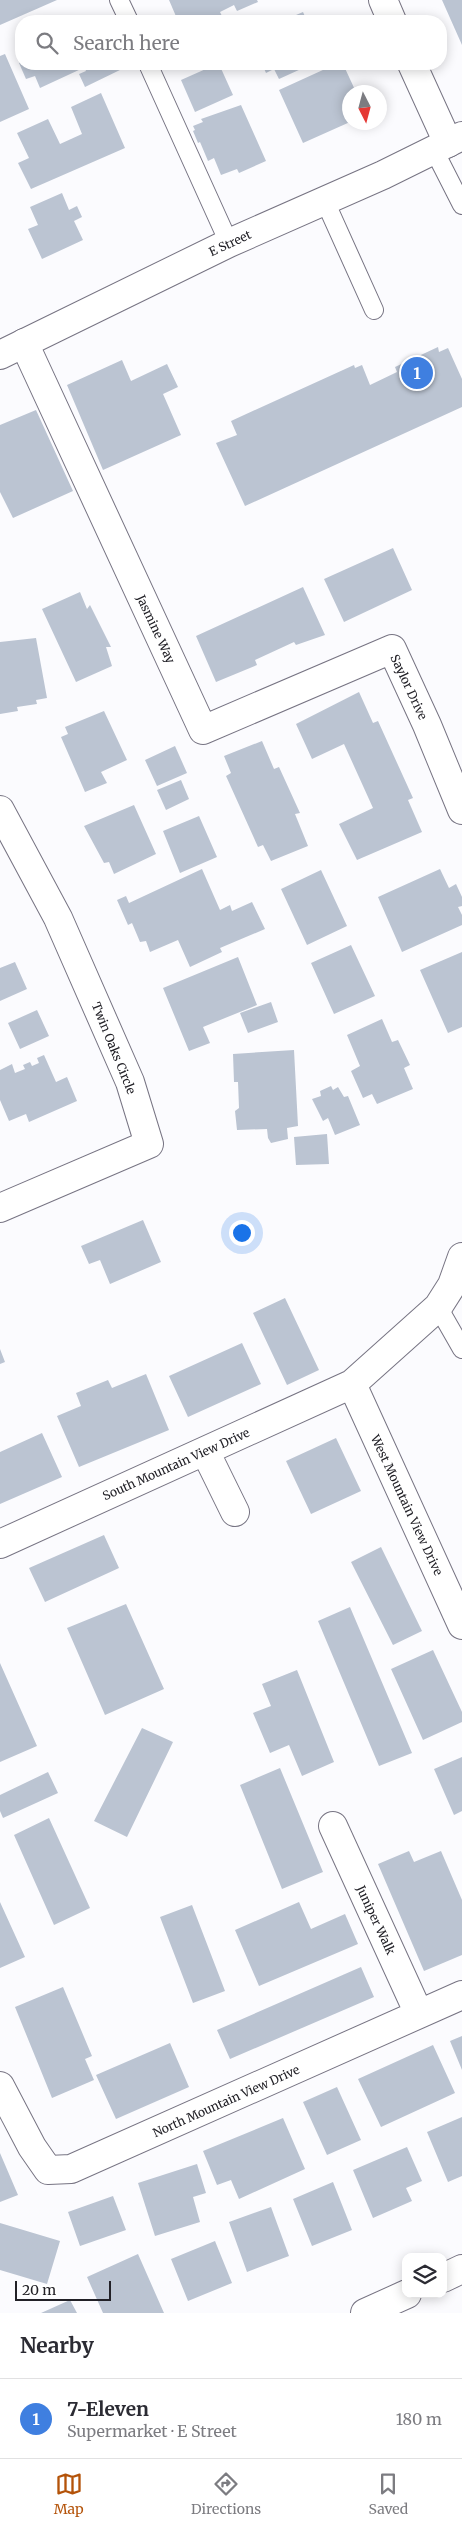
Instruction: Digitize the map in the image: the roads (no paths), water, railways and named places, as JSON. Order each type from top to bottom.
[{"type":"street","points":[[383,0],[389,15]]},
{"type":"street","points":[[415,70],[448,143]]},
{"type":"street","name":"E Street","points":[[7,349],[229,243],[324,199],[383,175],[448,143]]},
{"type":"street","name":"Jasmine Way","points":[[7,349],[151,618],[203,730],[392,648]]},
{"type":"street","name":"Saylor Drive","points":[[392,648],[427,725],[462,810]]},
{"type":"street","name":"Twin Oaks Circle","points":[[0,810],[58,918],[130,1082],[149,1144],[0,1208]]},
{"type":"street","name":"South Mountain View Drive","points":[[0,1544],[352,1384],[438,1307],[452,1285],[462,1257]]},
{"type":"street","name":"West Mountain View Drive","points":[[352,1384],[462,1625]]},
{"type":"street","points":[[205,1451],[235,1512]]},
{"type":"street","name":"Juniper Walk","points":[[333,1826],[419,2014]]},
{"type":"street","name":"North Mountain View Drive","points":[[0,2086],[32,2148],[48,2170],[71,2169],[462,1995]]},
{"type":"street","points":[[447,2276],[462,2269]]},
{"type":"street","points":[[365,2313],[403,2302]]},
{"type":"lane","points":[[119,0],[126,15]]},
{"type":"lane","points":[[151,70],[229,243]]},
{"type":"lane","points":[[448,143],[462,205]]},
{"type":"lane","points":[[324,199],[374,310]]},
{"type":"lane","points":[[438,1307],[462,1349]]},
{"type":"place","name":"7-Eleven","points":[[417,373]]}]
